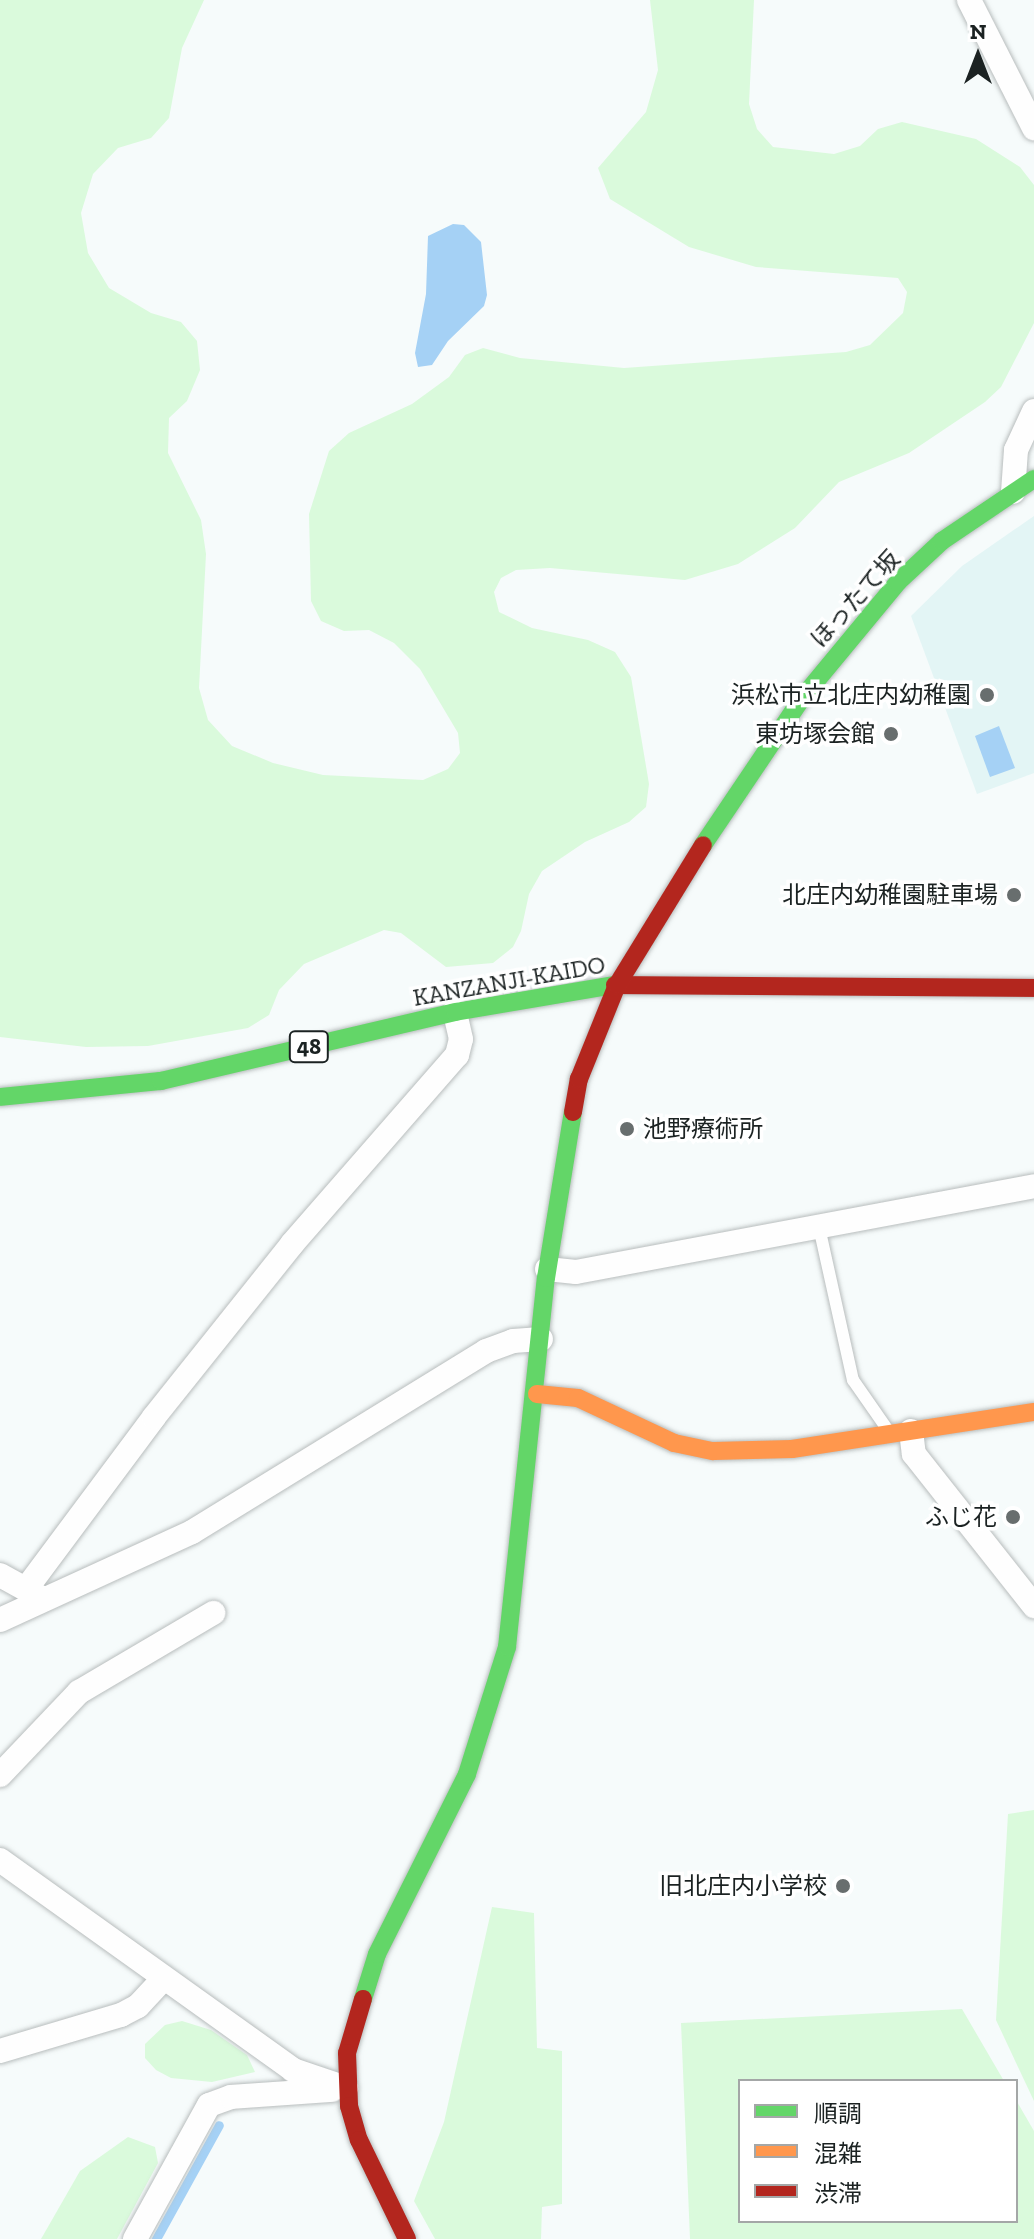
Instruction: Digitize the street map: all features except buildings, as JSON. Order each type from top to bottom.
[{"type":"street","points":[[969,0],[1034,128]]},
{"type":"street","points":[[1013,492],[1016,450],[1034,411]]},
{"type":"street","name":"ほったて坂","points":[[346,2088],[347,2053],[368,1978],[467,1774],[496,1690],[515,1603],[547,1269],[570,1112],[617,985],[749,771],[802,698],[898,582],[942,541],[1034,479]]},
{"type":"street","name":"KANZANJI-KAIDO","points":[[0,1097],[161,1081],[455,1012],[617,985],[1034,988]]},
{"type":"street","points":[[36,1594],[154,1417],[292,1244],[457,1055],[461,1039],[455,1012]]},
{"type":"street","points":[[547,1269],[576,1272],[1034,1186]]},
{"type":"street","points":[[0,1620],[36,1594],[192,1532],[486,1351],[513,1341],[541,1339]]},
{"type":"street","points":[[537,1394],[578,1398],[693,1449],[792,1449],[1034,1412]]},
{"type":"street","points":[[901,1433],[914,1454],[1034,1606]]},
{"type":"street","points":[[0,1575],[36,1594]]},
{"type":"street","points":[[0,1775],[79,1692],[213,1613]]},
{"type":"street","points":[[0,1860],[293,2070],[346,2088]]},
{"type":"street","points":[[0,2051],[121,2015],[138,2006],[163,1979]]},
{"type":"street","points":[[135,2239],[209,2105],[231,2097],[346,2088]]},
{"type":"street","points":[[346,2088],[372,2174],[407,2239]]},
{"type":"lane","points":[[819,1227],[853,1380],[901,1433]]},
{"type":"shaded area","name":"浜松市立北庄内幼稚園","points":[[1034,516],[1034,773],[977,794],[911,616],[962,566]]},
{"type":"green space","points":[[0,0],[204,0],[182,48],[169,118],[151,138],[118,148],[93,174],[81,213],[88,253],[109,288],[151,313],[181,322],[197,341],[200,370],[187,401],[169,418],[168,453],[201,520],[206,554],[199,688],[208,720],[232,746],[273,763],[323,775],[423,780],[448,769],[460,753],[458,733],[420,669],[394,643],[369,630],[344,631],[321,621],[311,601],[309,514],[329,451],[349,433],[412,404],[449,377],[465,355],[483,348],[520,358],[624,368],[846,352],[870,345],[903,313],[907,292],[898,278],[756,267],[689,247],[610,199],[598,168],[646,112],[658,70],[650,0],[754,0],[749,104],[757,129],[773,147],[834,154],[860,146],[878,129],[902,122],[976,139],[1020,167],[1034,185],[1034,323],[1001,387],[985,402],[909,453],[839,482],[795,528],[738,564],[685,580],[550,568],[516,570],[501,578],[494,592],[499,612],[532,628],[588,640],[615,652],[631,677],[649,784],[646,807],[629,822],[585,842],[542,871],[529,894],[521,931],[513,947],[493,963],[446,967],[401,933],[384,930],[304,964],[279,990],[269,1015],[248,1028],[148,1046],[86,1047],[0,1037]]},
{"type":"green space","points":[[1034,1810],[1034,2101],[996,2020],[1008,1814]]},
{"type":"green space","points":[[492,1907],[534,1913],[537,2048],[562,2051],[562,2204],[542,2207],[541,2239],[435,2239],[414,2201],[444,2122]]},
{"type":"green space","points":[[962,2009],[1003,2079],[738,2079],[738,2223],[1018,2223],[1018,2103],[1034,2131],[1034,2239],[690,2239],[681,2023]]},
{"type":"green space","points":[[182,2021],[211,2030],[247,2055],[255,2072],[212,2082],[171,2078],[156,2070],[145,2058],[145,2044],[165,2025]]},
{"type":"green space","points":[[128,2137],[155,2147],[158,2163],[117,2239],[41,2239],[80,2171]]},
{"type":"water","points":[[453,224],[464,225],[481,242],[487,295],[484,306],[448,341],[432,365],[418,367],[415,353],[426,294],[428,236]]},
{"type":"water","points":[[999,726],[1015,768],[990,777],[975,736]]},
{"type":"waterway","points":[[156,2239],[219,2125]]},
{"type":"traffic: fast","points":[[703,845],[802,698],[898,582],[942,541],[1034,479]]},
{"type":"traffic: fast","points":[[0,1097],[161,1081],[455,1012],[615,985]]},
{"type":"traffic: fast","points":[[363,1999],[377,1954],[467,1774],[507,1647],[546,1278],[573,1112]]},
{"type":"traffic: slow","points":[[537,1394],[578,1398],[674,1443],[713,1451],[792,1449],[1034,1412]]},
{"type":"traffic: jam","points":[[573,1112],[579,1079],[617,985],[703,845]]},
{"type":"traffic: jam","points":[[615,985],[1034,988]]},
{"type":"traffic: jam","points":[[363,1999],[347,2053],[349,2106],[359,2140],[407,2239]]},
{"type":"place","name":"浜松市立北庄内幼稚園","points":[[987,695]]},
{"type":"place","name":"東坊塚会館","points":[[891,734]]},
{"type":"place","name":"北庄内幼稚園駐車場","points":[[1014,895]]},
{"type":"place","name":"池野療術所","points":[[627,1129]]},
{"type":"place","name":"ふじ花","points":[[1013,1517]]},
{"type":"place","name":"旧北庄内小学校","points":[[843,1886]]}]
